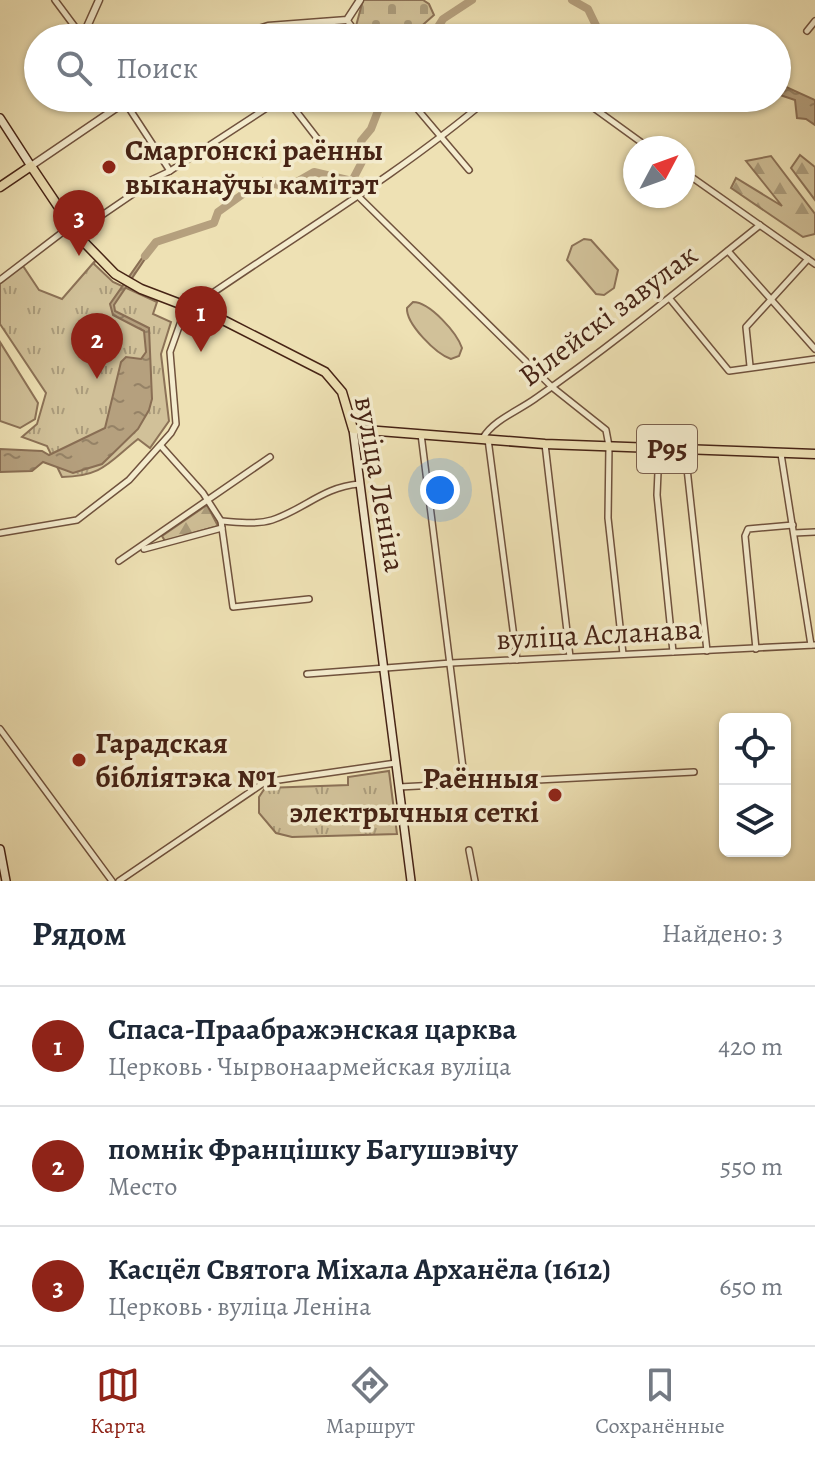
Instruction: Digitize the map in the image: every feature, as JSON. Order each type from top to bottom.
[{"type":"main road","points":[[0,118],[31,166],[0,187]]},
{"type":"main road","name":"вуліца Леніна","points":[[31,166],[71,227],[122,279],[325,372],[342,392],[353,429],[411,881]]},
{"type":"main road","name":"Р95","points":[[353,429],[545,444],[815,454]]},
{"type":"main road","points":[[0,849],[4,881]]},
{"type":"main road","points":[[0,870],[4,881]]},
{"type":"street","points":[[55,0],[72,24]]},
{"type":"street","points":[[87,24],[99,0]]},
{"type":"street","points":[[347,20],[360,0]]},
{"type":"street","points":[[294,24],[347,20]]},
{"type":"street","points":[[347,20],[350,24]]},
{"type":"street","points":[[807,31],[815,21]]},
{"type":"street","points":[[31,166],[107,112]]},
{"type":"street","points":[[130,112],[170,171]]},
{"type":"street","points":[[0,280],[71,227],[92,222],[133,194],[134,188],[170,171],[262,112]]},
{"type":"street","points":[[295,112],[320,142]]},
{"type":"street","points":[[420,112],[469,170]]},
{"type":"street","points":[[0,533],[77,520],[129,480],[161,446],[176,424],[170,352],[191,308],[358,196],[441,138],[472,112]]},
{"type":"street","points":[[599,112],[632,136]]},
{"type":"street","points":[[695,179],[815,264]]},
{"type":"street","points":[[358,196],[552,387],[606,430],[609,446],[608,518],[623,654]]},
{"type":"street","name":"Вілейскі завулак","points":[[485,438],[490,427],[552,387],[670,299],[760,225]]},
{"type":"street","points":[[728,251],[815,349]]},
{"type":"street","points":[[750,366],[746,327],[808,259]]},
{"type":"street","points":[[670,299],[727,369],[815,359]]},
{"type":"street","points":[[421,434],[465,784]]},
{"type":"street","points":[[485,438],[517,660]]},
{"type":"street","points":[[545,444],[570,657]]},
{"type":"street","points":[[161,446],[208,501],[221,524],[233,607],[309,599]]},
{"type":"street","points":[[685,448],[707,651]]},
{"type":"street","points":[[659,449],[657,495],[673,652]]},
{"type":"street","points":[[781,454],[813,645]]},
{"type":"street","points":[[119,561],[270,457]]},
{"type":"street","points":[[139,550],[221,524],[271,520],[305,505],[330,488],[359,484]]},
{"type":"street","points":[[756,649],[745,536],[748,529],[793,525]]},
{"type":"street","points":[[794,533],[815,532]]},
{"type":"street","name":"вуліца Асланава","points":[[307,674],[451,663],[813,645]]},
{"type":"street","points":[[0,729],[112,881]]},
{"type":"street","points":[[119,881],[265,782],[397,762]]},
{"type":"street","points":[[399,787],[694,772]]},
{"type":"street","points":[[469,850],[475,881]]},
{"type":"green space","points":[[363,0],[423,0],[429,4],[434,15],[424,24],[357,24]]},
{"type":"green space","points":[[800,155],[815,167],[815,200],[791,168]]},
{"type":"green space","points":[[771,156],[815,214],[815,234],[803,237],[731,188],[736,178],[782,206],[746,161]]},
{"type":"green space","points":[[584,239],[591,240],[618,270],[614,288],[604,295],[596,294],[567,260],[572,246]]},
{"type":"green space","points":[[95,261],[94,264],[113,282],[157,302],[153,314],[171,322],[161,354],[169,421],[150,448],[138,439],[96,471],[62,477],[47,446],[22,437],[37,424],[46,393],[0,324],[0,282],[23,266],[39,290],[62,299]]},
{"type":"green space","points":[[413,302],[427,307],[449,327],[462,348],[459,356],[451,359],[445,356],[423,338],[408,315],[407,308]]},
{"type":"green space","points":[[0,342],[38,403],[35,419],[20,428],[0,421]]},
{"type":"green space","points":[[207,505],[218,526],[165,541],[162,536]]},
{"type":"green space","points":[[389,771],[397,834],[292,837],[276,833],[259,813],[259,797],[265,788],[348,785],[348,777]]},
{"type":"water","points":[[791,89],[815,100],[815,125],[797,118],[795,100],[791,99]]},
{"type":"water","points":[[149,248],[149,253],[114,305],[115,311],[149,328],[152,399],[138,429],[102,464],[73,473],[43,462],[32,471],[0,472],[0,449],[42,451],[49,455],[105,428],[121,362],[126,357],[141,359],[146,352],[144,331],[113,315],[110,304]]},
{"type":"waterway","points":[[440,24],[472,0]]},
{"type":"waterway","points":[[572,0],[588,9],[595,24]]},
{"type":"waterway","points":[[145,256],[156,242],[214,223],[218,212],[261,181],[288,187],[314,172],[352,181],[364,158],[361,141],[371,129],[378,112]]},
{"type":"place","name":"Смаргонскі раённы выканаўчы камітэт","points":[[109,167]]},
{"type":"place","name":"Касцёл Святога Міхала Арханёла (1612)","points":[[79,256]]},
{"type":"place","name":"Спаса-Праабражэнская царква","points":[[201,352]]},
{"type":"place","name":"помнік Францішку Багушэвічу","points":[[97,379]]},
{"type":"place","name":"Гарадская бібліятэка №1","points":[[79,760]]},
{"type":"place","name":"Раённыя электрычныя сеткі","points":[[555,795]]}]
